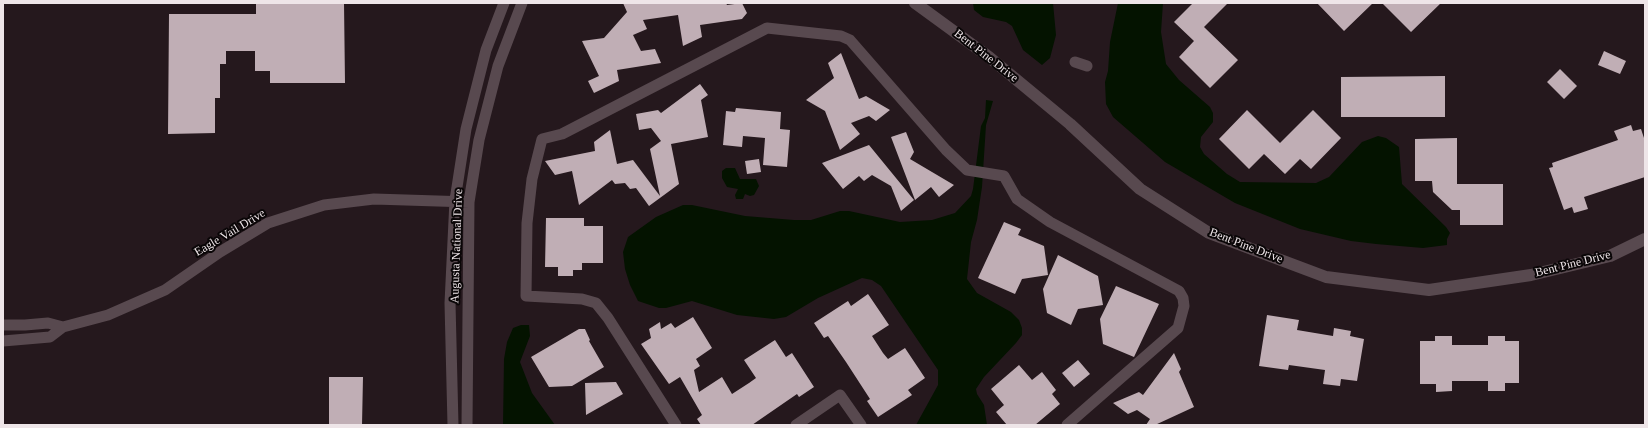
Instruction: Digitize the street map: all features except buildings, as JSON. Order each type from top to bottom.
[{"type":"street","name":"Augusta National Drive","points":[[453,425],[450,303],[455,200],[466,128],[486,50],[504,3]]},
{"type":"street","name":"Augusta National Drive","points":[[468,425],[470,202],[479,140],[498,66],[522,3]]},
{"type":"street","name":"Bent Pine Drive","points":[[915,3],[994,62],[1070,124],[1140,189],[1209,233],[1326,277],[1429,290],[1531,275],[1610,256],[1645,239]]},
{"type":"street","points":[[676,425],[608,318],[596,303],[582,299],[526,296],[529,209],[532,179],[542,139],[562,134],[767,28],[841,36],[850,40],[946,150],[967,170],[1004,176],[1017,199],[1050,222],[1179,290],[1183,298],[1184,306],[1178,328],[1067,425]]},
{"type":"street","points":[[1075,62],[1086,66]]},
{"type":"street","name":"Eagle Vail Drive","points":[[3,341],[50,337],[63,327],[108,315],[165,290],[220,252],[268,223],[324,205],[368,200],[455,200],[470,202]]},
{"type":"street","name":"Eagle Vail Drive","points":[[3,325],[25,325],[48,322],[63,327]]},
{"type":"street","points":[[796,425],[840,396],[861,425]]},
{"type":"shaded area","points":[[973,3],[1053,3],[1056,35],[1050,58],[1042,65],[1023,50],[1012,26],[1006,22],[983,17],[974,10]]},
{"type":"shaded area","points":[[1118,3],[1163,3],[1161,32],[1166,64],[1179,80],[1210,107],[1213,113],[1213,122],[1201,137],[1200,147],[1204,154],[1227,174],[1240,182],[1316,183],[1329,177],[1362,142],[1378,136],[1386,138],[1399,147],[1402,184],[1446,227],[1450,233],[1447,239],[1447,245],[1423,248],[1376,244],[1351,241],[1300,229],[1235,203],[1165,162],[1113,117],[1106,104],[1105,82],[1108,71],[1110,42]]},
{"type":"shaded area","points":[[986,100],[993,101],[986,125],[982,187],[977,220],[971,242],[967,279],[977,293],[1011,312],[1019,320],[1022,328],[1022,335],[1016,343],[984,377],[976,389],[977,394],[984,405],[987,425],[916,425],[938,385],[938,370],[881,286],[872,280],[862,278],[818,298],[786,317],[774,319],[737,315],[692,301],[666,308],[659,308],[638,301],[630,285],[625,269],[623,252],[628,237],[656,217],[683,205],[692,205],[745,216],[794,220],[811,220],[840,211],[849,211],[900,222],[932,220],[955,213],[971,196],[973,189],[981,126],[985,118]]},
{"type":"shaded area","points":[[726,168],[735,168],[740,179],[756,179],[759,186],[754,195],[750,196],[745,194],[743,199],[736,199],[735,195],[738,189],[727,187],[722,178],[722,171]]},
{"type":"shaded area","points":[[521,325],[529,325],[530,336],[520,362],[532,393],[555,425],[503,425],[504,359],[507,342],[513,328]]}]
